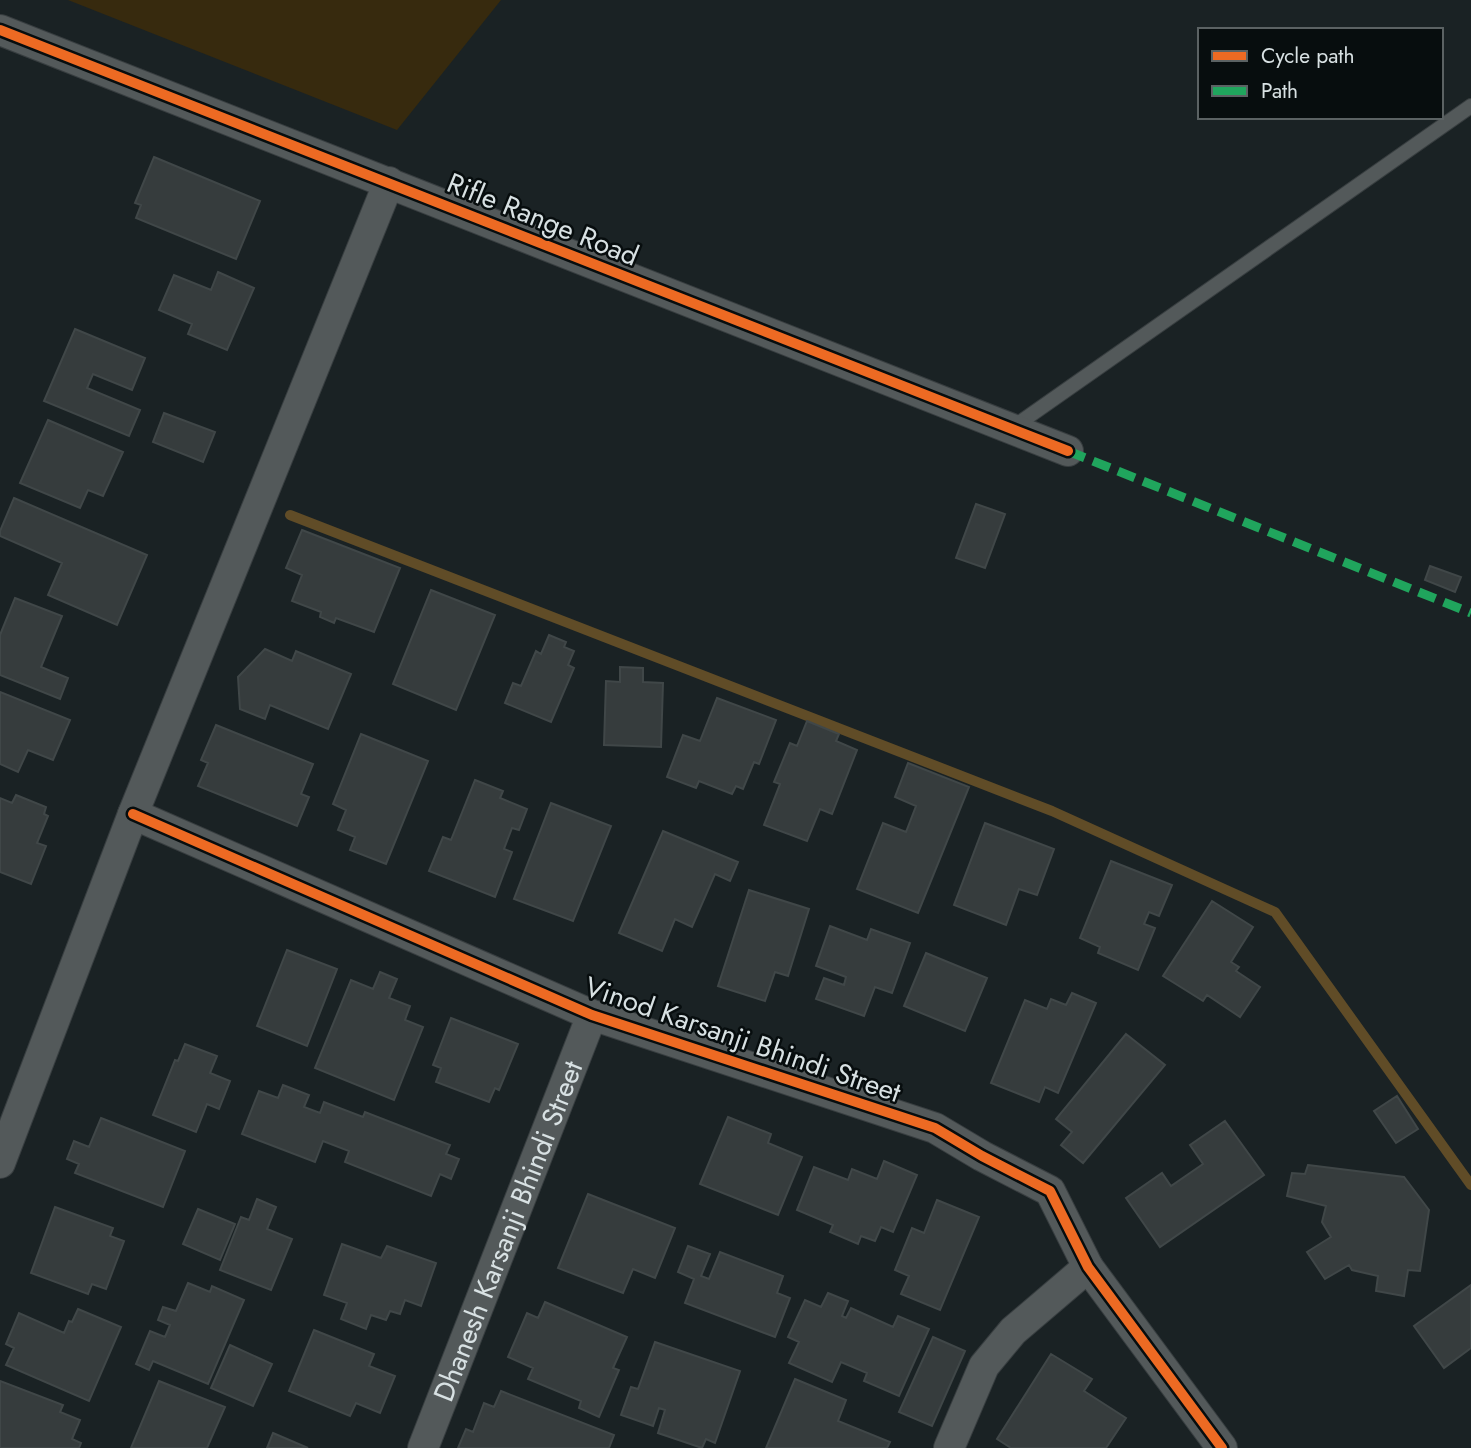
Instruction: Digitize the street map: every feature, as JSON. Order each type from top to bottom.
[{"type":"street","name":"Rifle Range Road","points":[[0,30],[1069,451]]},
{"type":"street","points":[[0,1163],[133,814],[389,182]]},
{"type":"street","name":"Vinod Karsanji Bhindi Street","points":[[133,814],[592,1015],[935,1128],[1050,1191],[1088,1267],[1222,1448]]},
{"type":"street","name":"Dhanesh Karsanji Bhindi Street","points":[[423,1448],[592,1015]]},
{"type":"street","points":[[949,1448],[984,1366],[1013,1331],[1088,1267]]},
{"type":"lane","points":[[1011,429],[1471,106]]},
{"type":"shaded area","points":[[68,0],[501,0],[397,130]]},
{"type":"building","points":[[154,157],[260,201],[236,259],[136,218],[141,205],[135,203]]},
{"type":"building","points":[[218,272],[254,288],[227,350],[188,334],[192,324],[159,310],[174,275],[211,290]]},
{"type":"building","points":[[75,329],[145,358],[132,390],[93,374],[87,388],[140,410],[129,436],[44,401]]},
{"type":"building","points":[[164,413],[215,432],[203,462],[153,442]]},
{"type":"building","points":[[48,420],[123,452],[103,496],[88,490],[80,508],[20,483]]},
{"type":"building","points":[[14,498],[147,555],[117,625],[48,595],[62,563],[0,536]]},
{"type":"building","points":[[976,504],[1005,514],[985,568],[956,558]]},
{"type":"building","points":[[302,530],[400,568],[374,632],[336,618],[334,623],[320,617],[321,612],[292,601],[302,575],[286,568]]},
{"type":"building","points":[[1430,566],[1461,577],[1455,592],[1425,580]]},
{"type":"building","points":[[431,590],[495,615],[456,710],[393,684]]},
{"type":"building","points":[[15,598],[62,616],[41,667],[68,678],[60,699],[0,675],[0,635]]},
{"type":"building","points":[[549,635],[566,642],[564,647],[574,651],[568,665],[574,668],[551,722],[505,703],[513,683],[521,686],[536,651],[541,654]]},
{"type":"building","points":[[265,649],[292,661],[296,651],[351,674],[328,729],[270,705],[265,719],[240,709],[238,677]]},
{"type":"building","points":[[620,667],[643,668],[643,682],[663,683],[661,747],[604,745],[606,681],[620,682]]},
{"type":"building","points":[[0,692],[70,720],[53,760],[28,750],[18,772],[0,764]]},
{"type":"building","points":[[717,698],[776,720],[759,764],[754,762],[743,789],[736,786],[732,794],[699,781],[696,788],[667,777],[683,735],[700,741]]},
{"type":"building","points":[[807,721],[839,734],[836,741],[857,750],[832,814],[820,809],[807,841],[764,825],[780,784],[774,782],[790,743],[797,746]]},
{"type":"building","points":[[216,725],[313,764],[301,794],[309,797],[297,826],[198,786],[208,763],[201,760]]},
{"type":"building","points":[[361,734],[428,761],[386,864],[350,850],[355,837],[338,830],[346,810],[333,804]]},
{"type":"building","points":[[908,763],[969,787],[918,913],[857,889],[883,823],[906,832],[916,806],[895,797]]},
{"type":"building","points":[[475,780],[503,791],[500,798],[527,809],[519,830],[512,828],[504,849],[512,852],[495,897],[429,871],[443,837],[451,840]]},
{"type":"building","points":[[16,795],[46,807],[44,814],[48,816],[37,843],[46,846],[31,884],[0,872],[0,798],[12,803]]},
{"type":"building","points":[[551,803],[611,826],[573,921],[514,899]]},
{"type":"building","points":[[985,823],[1054,849],[1037,895],[1019,889],[1006,925],[954,905]]},
{"type":"building","points":[[663,831],[738,862],[730,881],[715,874],[692,927],[675,919],[662,951],[619,933]]},
{"type":"building","points":[[1111,861],[1172,885],[1159,916],[1149,912],[1144,924],[1155,928],[1138,970],[1098,953],[1100,947],[1080,938]]},
{"type":"building","points":[[749,890],[809,909],[788,976],[775,972],[765,1001],[718,986]]},
{"type":"building","points":[[1212,901],[1253,927],[1231,962],[1239,967],[1236,971],[1260,987],[1240,1017],[1207,995],[1203,1001],[1163,976]]},
{"type":"building","points":[[830,926],[867,940],[871,929],[910,943],[892,993],[875,987],[864,1016],[816,999],[824,978],[844,985],[846,977],[816,966]]},
{"type":"building","points":[[287,950],[337,969],[307,1046],[257,1026]]},
{"type":"building","points":[[926,953],[987,978],[965,1031],[904,1006]]},
{"type":"building","points":[[380,972],[397,979],[389,998],[410,1006],[405,1020],[423,1027],[394,1100],[315,1068],[351,980],[373,989]]},
{"type":"building","points":[[1072,993],[1096,1003],[1058,1093],[1045,1087],[1039,1102],[991,1083],[1025,1000],[1047,1009],[1051,999],[1066,1005]]},
{"type":"building","points":[[451,1018],[518,1044],[499,1090],[495,1088],[489,1102],[436,1082],[441,1068],[433,1065]]},
{"type":"building","points":[[1126,1034],[1165,1065],[1083,1163],[1061,1145],[1072,1132],[1056,1119]]},
{"type":"building","points":[[185,1044],[217,1056],[210,1073],[230,1081],[219,1109],[207,1104],[196,1132],[153,1115],[175,1060],[178,1061]]},
{"type":"building","points":[[283,1085],[309,1095],[304,1107],[320,1113],[324,1102],[363,1117],[365,1112],[450,1145],[446,1154],[459,1159],[451,1179],[440,1174],[431,1196],[345,1162],[349,1151],[323,1141],[315,1162],[242,1134],[259,1091],[278,1098]]},
{"type":"building","points":[[1397,1096],[1418,1129],[1396,1143],[1374,1111]]},
{"type":"building","points":[[728,1117],[771,1134],[768,1143],[802,1157],[778,1215],[700,1184]]},
{"type":"building","points":[[101,1118],[185,1151],[163,1207],[75,1173],[79,1164],[67,1159],[74,1141],[89,1147]]},
{"type":"building","points":[[1225,1121],[1264,1175],[1160,1247],[1126,1198],[1162,1173],[1171,1186],[1203,1164],[1190,1145]]},
{"type":"building","points":[[884,1161],[917,1175],[893,1232],[881,1227],[875,1241],[861,1236],[858,1244],[830,1232],[833,1225],[797,1210],[814,1167],[848,1180],[852,1169],[877,1179]]},
{"type":"building","points":[[1308,1165],[1404,1177],[1429,1210],[1420,1271],[1408,1270],[1404,1296],[1376,1291],[1378,1276],[1352,1270],[1349,1265],[1325,1279],[1307,1252],[1331,1237],[1322,1222],[1326,1206],[1287,1196],[1292,1173],[1305,1174]]},
{"type":"building","points":[[588,1194],[675,1228],[655,1278],[633,1269],[623,1293],[558,1268]]},
{"type":"building","points":[[257,1199],[276,1207],[267,1229],[292,1239],[271,1290],[220,1270],[241,1217],[249,1220]]},
{"type":"building","points":[[937,1200],[979,1217],[940,1310],[901,1294],[909,1276],[895,1270],[912,1228],[924,1233]]},
{"type":"building","points":[[55,1207],[113,1228],[110,1236],[124,1241],[106,1289],[92,1284],[88,1294],[31,1273]]},
{"type":"building","points":[[198,1209],[235,1224],[220,1260],[183,1244]]},
{"type":"building","points":[[342,1244],[381,1258],[387,1246],[436,1263],[421,1306],[405,1300],[400,1314],[390,1311],[386,1320],[371,1315],[366,1329],[341,1319],[347,1303],[324,1295]]},
{"type":"building","points":[[688,1246],[710,1254],[701,1276],[709,1279],[720,1252],[783,1276],[777,1293],[790,1298],[775,1337],[685,1303],[694,1279],[678,1272]]},
{"type":"building","points":[[188,1283],[210,1292],[212,1286],[244,1300],[208,1384],[153,1361],[149,1370],[136,1364],[150,1331],[165,1337],[170,1325],[158,1320],[163,1307],[176,1311]]},
{"type":"building","points":[[1471,1285],[1471,1348],[1444,1368],[1414,1326]]},
{"type":"building","points":[[828,1293],[848,1301],[842,1316],[846,1318],[851,1308],[893,1327],[898,1316],[929,1329],[899,1396],[864,1381],[867,1373],[841,1362],[832,1382],[789,1363],[799,1342],[788,1337],[805,1300],[821,1307]]},
{"type":"building","points":[[545,1302],[627,1337],[613,1368],[619,1370],[599,1417],[579,1408],[581,1401],[528,1379],[533,1368],[508,1357],[527,1313],[538,1318]]},
{"type":"building","points":[[78,1309],[121,1327],[89,1401],[6,1365],[14,1348],[6,1344],[19,1313],[64,1333]]},
{"type":"building","points":[[314,1330],[374,1354],[369,1366],[395,1376],[380,1413],[356,1403],[350,1416],[289,1391]]},
{"type":"building","points":[[933,1337],[965,1351],[932,1426],[899,1412]]},
{"type":"building","points":[[655,1342],[740,1371],[715,1443],[706,1439],[702,1448],[658,1433],[665,1410],[659,1408],[653,1426],[621,1415],[631,1387],[638,1389]]},
{"type":"building","points":[[230,1345],[272,1364],[253,1406],[211,1388]]},
{"type":"building","points":[[1051,1354],[1092,1379],[1084,1391],[1126,1418],[1106,1448],[1011,1448],[997,1439]]},
{"type":"building","points":[[795,1379],[846,1400],[838,1421],[890,1442],[887,1448],[766,1448]]},
{"type":"building","points":[[0,1381],[63,1405],[60,1412],[80,1420],[72,1439],[81,1443],[79,1448],[0,1448]]},
{"type":"building","points":[[159,1381],[225,1407],[207,1448],[131,1448]]},
{"type":"building","points":[[501,1391],[614,1435],[609,1448],[458,1448],[466,1429],[473,1432],[484,1403],[494,1407]]},
{"type":"building","points":[[273,1433],[308,1448],[267,1448]]},
{"type":"waterway","points":[[290,515],[1052,811],[1275,912],[1471,1185]]},
{"type":"marked path","points":[[1068,451],[1471,613]]},
{"type":"cycle path","points":[[0,30],[1068,451]]},
{"type":"cycle path","points":[[133,814],[592,1015],[935,1128],[1050,1191],[1088,1267],[1222,1448]]}]
